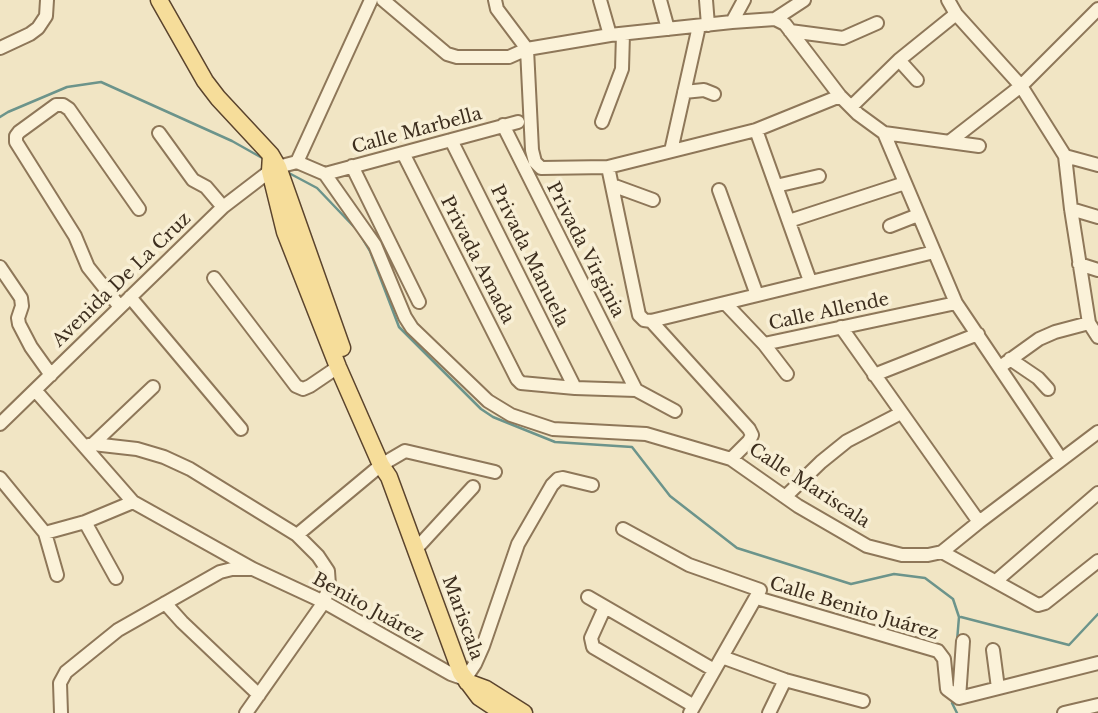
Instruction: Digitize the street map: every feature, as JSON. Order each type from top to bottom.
[{"type":"main road","points":[[159,0],[205,81],[274,165],[416,548]]},
{"type":"main road","points":[[274,165],[285,233],[338,367],[386,468]]},
{"type":"main road","name":"Mariscala","points":[[416,548],[461,673],[479,698],[503,713]]},
{"type":"main road","points":[[466,680],[486,688],[524,713]]},
{"type":"street","points":[[0,48],[38,28],[46,16],[47,0]]},
{"type":"street","points":[[297,162],[371,0]]},
{"type":"street","points":[[383,0],[452,56],[509,57],[527,50],[610,35],[732,22],[783,25],[843,38],[877,23]]},
{"type":"street","points":[[495,0],[497,9],[527,50],[532,150],[535,162],[541,168],[608,167],[756,130],[840,96]]},
{"type":"street","points":[[600,0],[610,35]]},
{"type":"street","points":[[660,0],[668,29]]},
{"type":"street","points":[[671,151],[684,92],[704,25],[706,0]]},
{"type":"street","points":[[732,22],[744,0]]},
{"type":"street","points":[[783,25],[804,0]]},
{"type":"street","points":[[948,0],[956,13],[1021,86],[1065,156],[1079,264],[1090,323],[1098,337]]},
{"type":"street","points":[[949,142],[1021,86],[1098,9]]},
{"type":"street","points":[[851,107],[899,60],[956,13]]},
{"type":"street","points":[[783,25],[840,96],[858,114],[884,133],[979,146]]},
{"type":"street","points":[[602,122],[622,69],[623,34]]},
{"type":"street","points":[[899,60],[917,80]]},
{"type":"street","points":[[684,92],[704,90],[714,94]]},
{"type":"street","points":[[120,307],[88,267],[75,236],[16,142],[16,136],[56,105],[69,108],[139,209]]},
{"type":"street","name":"Calle Marbella","points":[[325,174],[518,122]]},
{"type":"street","name":"Privada Virginia","points":[[503,125],[636,390]]},
{"type":"street","points":[[756,130],[810,281]]},
{"type":"street","points":[[159,133],[193,180],[206,187],[223,207]]},
{"type":"street","points":[[884,133],[956,303],[978,334],[1005,363],[1061,458]]},
{"type":"street","name":"Privada Manuela","points":[[451,139],[575,388]]},
{"type":"street","name":"Privada Amada","points":[[403,153],[521,383],[575,388]]},
{"type":"street","points":[[1065,156],[1098,165]]},
{"type":"street","points":[[274,165],[297,162],[325,174]]},
{"type":"street","name":"Avenida De La Cruz","points":[[0,424],[223,207],[274,165]]},
{"type":"street","points":[[352,166],[419,302]]},
{"type":"street","points":[[608,167],[639,315],[651,321],[934,251]]},
{"type":"street","name":"Calle Mariscala","points":[[325,174],[376,245],[411,328],[488,401],[512,415],[553,429],[646,434],[731,459],[785,497],[867,546],[902,555],[942,552]]},
{"type":"street","points":[[776,186],[819,176]]},
{"type":"street","points":[[789,221],[905,183]]},
{"type":"street","points":[[612,185],[653,200]]},
{"type":"street","points":[[719,190],[757,295]]},
{"type":"street","points":[[1071,209],[1098,217]]},
{"type":"street","points":[[890,226],[918,215]]},
{"type":"street","points":[[1079,264],[1098,270]]},
{"type":"street","points":[[0,267],[21,298],[18,318],[30,347],[51,375]]},
{"type":"street","points":[[214,278],[296,386],[303,389],[310,386],[338,367]]},
{"type":"street","points":[[130,297],[242,429]]},
{"type":"street","name":"Calle Allende","points":[[725,303],[764,344],[956,303]]},
{"type":"street","points":[[651,321],[749,429],[752,435],[749,441],[731,459]]},
{"type":"street","points":[[1005,363],[1038,339],[1090,323]]},
{"type":"street","points":[[841,327],[979,522]]},
{"type":"street","points":[[874,375],[978,334]]},
{"type":"street","points":[[764,344],[787,374]]},
{"type":"street","points":[[1005,363],[1038,378],[1048,389]]},
{"type":"street","points":[[88,445],[153,387]]},
{"type":"street","points":[[575,388],[636,390],[675,411]]},
{"type":"street","name":"Benito Juárez","points":[[35,390],[88,445],[133,502],[253,569],[324,602],[450,674],[466,680]]},
{"type":"street","points":[[785,497],[847,441],[901,413]]},
{"type":"street","points":[[1098,432],[942,552],[1038,605],[1045,603],[1098,562]]},
{"type":"street","points":[[88,445],[137,449],[181,465],[297,535],[318,556],[328,571],[329,585],[324,602],[246,713]]},
{"type":"street","points":[[297,535],[405,451],[495,472]]},
{"type":"street","points":[[0,478],[46,533],[57,575]]},
{"type":"street","points":[[466,680],[483,646],[518,544],[551,485],[563,478],[592,485]]},
{"type":"street","points":[[416,548],[473,487]]},
{"type":"street","points":[[996,581],[1098,493]]},
{"type":"street","points":[[46,533],[85,522],[133,502]]},
{"type":"street","points":[[85,522],[116,578]]},
{"type":"street","points":[[623,529],[689,565],[758,594]]},
{"type":"street","points":[[61,713],[60,683],[66,672],[118,630],[220,572],[253,569]]},
{"type":"street","name":"Calle Benito Juárez","points":[[692,709],[758,594],[938,651],[944,659],[946,685],[955,696]]},
{"type":"street","points":[[589,597],[715,670]]},
{"type":"street","points":[[165,603],[259,695]]},
{"type":"street","points":[[605,607],[592,638],[593,647],[692,709]]},
{"type":"street","points":[[963,641],[955,696],[1098,663]]},
{"type":"street","points":[[993,649],[998,688]]},
{"type":"street","points":[[722,657],[785,680],[863,701]]},
{"type":"street","points":[[769,713],[785,680]]},
{"type":"street","points":[[1064,713],[1098,705]]},
{"type":"waterway","points":[[0,117],[67,87],[101,82],[232,141],[264,159]]},
{"type":"waterway","points":[[287,172],[317,188],[358,231],[370,251],[399,327],[481,409],[493,417],[555,442],[632,447],[670,496],[737,548],[851,584],[894,574],[925,578],[953,599],[959,617],[957,641]]},
{"type":"waterway","points":[[961,617],[1069,645],[1098,614]]},
{"type":"waterway","points":[[953,686],[956,658]]},
{"type":"waterway","points":[[952,703],[957,713]]}]
